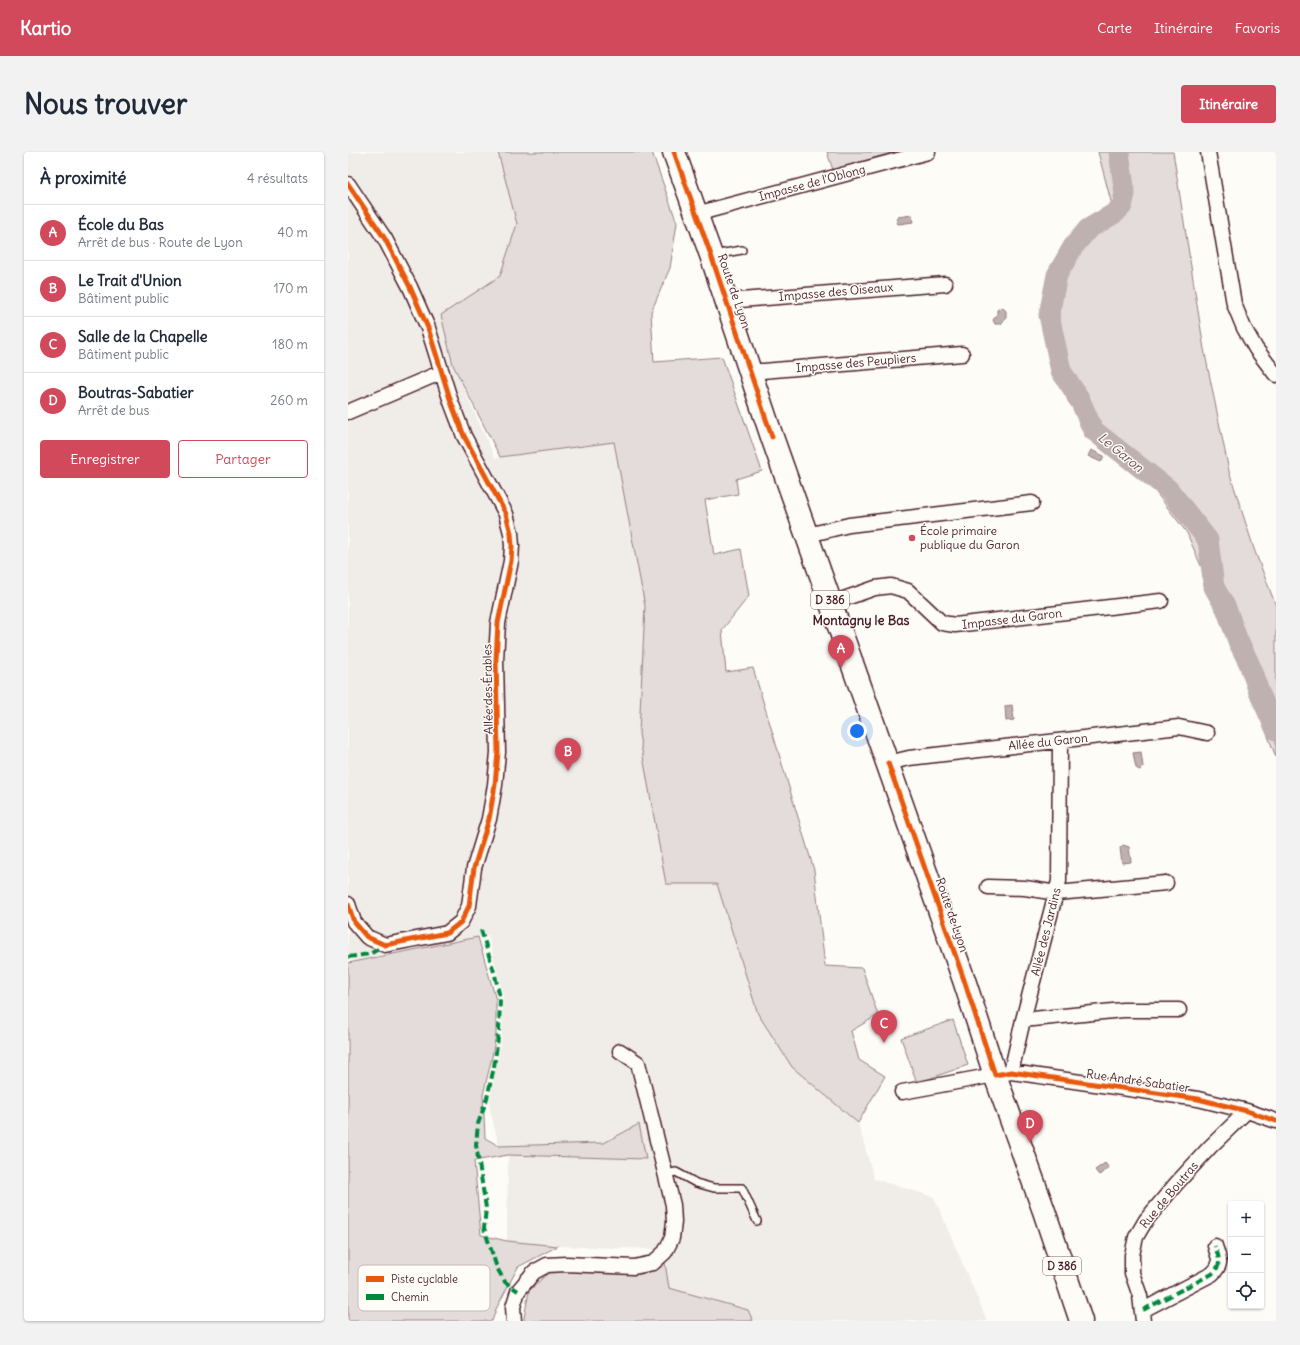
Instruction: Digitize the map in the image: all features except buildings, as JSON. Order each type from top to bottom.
[{"type":"main road","name":"Route de Lyon","points":[[674,152],[964,980],[1003,1074]]},
{"type":"main road","name":"D 386","points":[[1003,1074],[1044,1211],[1081,1321]]},
{"type":"street","name":"Impasse de l'Oblong","points":[[696,214],[928,152]]},
{"type":"street","points":[[1208,152],[1234,304],[1244,328],[1256,349],[1276,375]]},
{"type":"street","name":"Allée des Érables","points":[[348,184],[385,240],[410,287],[428,328],[451,402],[464,436],[506,514],[511,533],[512,546],[511,561],[498,623],[496,660],[498,752],[495,785],[489,819],[474,868],[468,906],[462,922],[447,933],[385,945],[367,937],[354,922],[348,904]]},
{"type":"street","name":"Impasse des Oiseaux","points":[[727,301],[945,284]]},
{"type":"street","name":"Impasse des Peupliers","points":[[750,372],[962,354]]},
{"type":"street","points":[[348,412],[442,372]]},
{"type":"street","points":[[808,535],[849,525],[1032,503]]},
{"type":"street","name":"Impasse du Garon","points":[[832,603],[875,588],[891,586],[908,591],[942,623],[955,626],[1161,601]]},
{"type":"street","name":"Allée du Garon","points":[[888,763],[909,758],[1179,727],[1207,733]]},
{"type":"street","name":"Allée des Jardins","points":[[1003,1074],[1023,1020],[1057,893],[1059,881],[1060,741]]},
{"type":"street","points":[[988,887],[1025,888],[1057,893],[1166,883]]},
{"type":"street","points":[[1023,1020],[1123,1010],[1179,1010]]},
{"type":"street","points":[[514,1321],[513,1307],[518,1291],[534,1272],[547,1265],[566,1264],[634,1266],[652,1263],[666,1252],[672,1238],[674,1222],[673,1205],[638,1063],[620,1051]]},
{"type":"street","name":"Rue André Sabatier","points":[[902,1092],[1003,1074],[1198,1099],[1248,1111],[1276,1121]]},
{"type":"street","name":"Rue de Boutras","points":[[1143,1316],[1140,1296],[1132,1273],[1132,1255],[1136,1237],[1146,1220],[1176,1184],[1210,1147],[1248,1111]]},
{"type":"street","points":[[1143,1316],[1212,1274],[1218,1268],[1220,1262],[1215,1246]]},
{"type":"lane","points":[[711,255],[742,250]]},
{"type":"lane","points":[[665,1174],[676,1172],[696,1182],[714,1188],[742,1188],[757,1221]]},
{"type":"shaded area","points":[[348,152],[498,152],[517,224],[500,276],[441,316],[453,365],[495,458],[614,442],[645,606],[639,734],[717,884],[758,1014],[792,1067],[858,1123],[874,1179],[934,1197],[987,1321],[754,1321],[748,1310],[669,1288],[665,1263],[652,1249],[558,1246],[507,1241],[508,1155],[646,1159],[639,1124],[604,1143],[499,1146],[489,1105],[502,1036],[503,995],[488,935],[355,962],[353,954],[348,955]]},
{"type":"shaded area","points":[[498,152],[652,152],[677,223],[670,268],[651,312],[654,362],[722,357],[762,471],[736,479],[738,494],[705,500],[714,555],[741,549],[749,596],[722,630],[726,672],[753,668],[814,870],[825,966],[862,968],[878,1015],[851,1031],[859,1060],[885,1076],[858,1123],[792,1067],[758,1014],[717,884],[666,884],[639,734],[645,606],[614,442],[500,457],[453,365],[441,315],[500,276],[517,224]]},
{"type":"shaded area","points":[[827,152],[894,152],[833,170]]},
{"type":"shaded area","points":[[1098,152],[1173,152],[1204,349],[1229,471],[1254,549],[1276,606],[1276,757],[1215,599],[1187,533],[1145,478],[1091,434],[1068,401],[1053,360],[1043,312],[1056,267],[1079,230],[1113,209]]},
{"type":"shaded area","points":[[912,215],[913,222],[896,223],[898,217]]},
{"type":"shaded area","points":[[1002,307],[1006,311],[1006,317],[1001,324],[995,324],[993,320],[997,315],[997,310]]},
{"type":"shaded area","points":[[1091,450],[1104,456],[1101,462],[1088,456]]},
{"type":"shaded area","points":[[1012,705],[1014,720],[1006,721],[1005,706]]},
{"type":"shaded area","points":[[1141,752],[1143,767],[1140,770],[1136,768],[1133,753]]},
{"type":"shaded area","points":[[1123,845],[1129,847],[1131,862],[1122,863],[1120,848]]},
{"type":"shaded area","points":[[478,937],[496,1000],[496,1034],[483,1095],[485,1138],[499,1146],[604,1143],[639,1124],[646,1159],[508,1155],[474,1161],[481,1235],[507,1241],[558,1246],[518,1267],[496,1309],[492,1321],[348,1321],[348,963]]},
{"type":"shaded area","points":[[953,1020],[968,1065],[917,1083],[901,1038]]},
{"type":"shaded area","points":[[1105,1163],[1109,1168],[1099,1175],[1095,1170]]},
{"type":"shaded area","points":[[665,1263],[669,1288],[748,1310],[753,1321],[524,1321],[529,1291],[551,1270],[641,1274]]},
{"type":"waterway","name":"Le Garon","points":[[1119,152],[1125,194],[1122,206],[1115,213],[1088,229],[1073,247],[1057,275],[1049,315],[1061,371],[1079,398],[1093,430],[1168,489],[1208,540],[1214,587],[1226,608],[1238,641],[1249,663],[1259,692],[1276,730]]},
{"type":"marked path","points":[[481,930],[495,975],[500,998],[499,1030],[494,1067],[487,1098],[478,1124],[476,1145],[486,1208],[484,1228],[497,1268],[505,1282],[518,1291]]},
{"type":"marked path","points":[[348,957],[370,954],[385,945]]},
{"type":"marked path","points":[[1143,1310],[1212,1274],[1219,1264],[1219,1258],[1215,1246]]},
{"type":"cycle path","points":[[674,152],[711,255],[772,437]]},
{"type":"cycle path","points":[[348,184],[385,239],[410,287],[428,328],[451,402],[464,436],[506,514],[511,533],[512,546],[511,561],[498,623],[496,660],[498,752],[495,785],[489,819],[474,868],[469,906],[461,922],[447,933],[385,945],[367,937],[354,922],[348,904]]},
{"type":"cycle path","points":[[888,763],[964,980],[995,1075],[1011,1072],[1198,1099],[1247,1111],[1276,1121]]},
{"type":"place","name":"École primaire publique du Garon","points":[[912,538]]},
{"type":"place","name":"École du Bas","points":[[841,668]]},
{"type":"place","name":"Le Trait d'Union","points":[[568,771]]},
{"type":"place","name":"Salle de la Chapelle","points":[[884,1043]]},
{"type":"place","name":"Boutras-Sabatier","points":[[1030,1143]]},
{"type":"district","name":"Montagny le Bas","points":[[861,620]]}]
